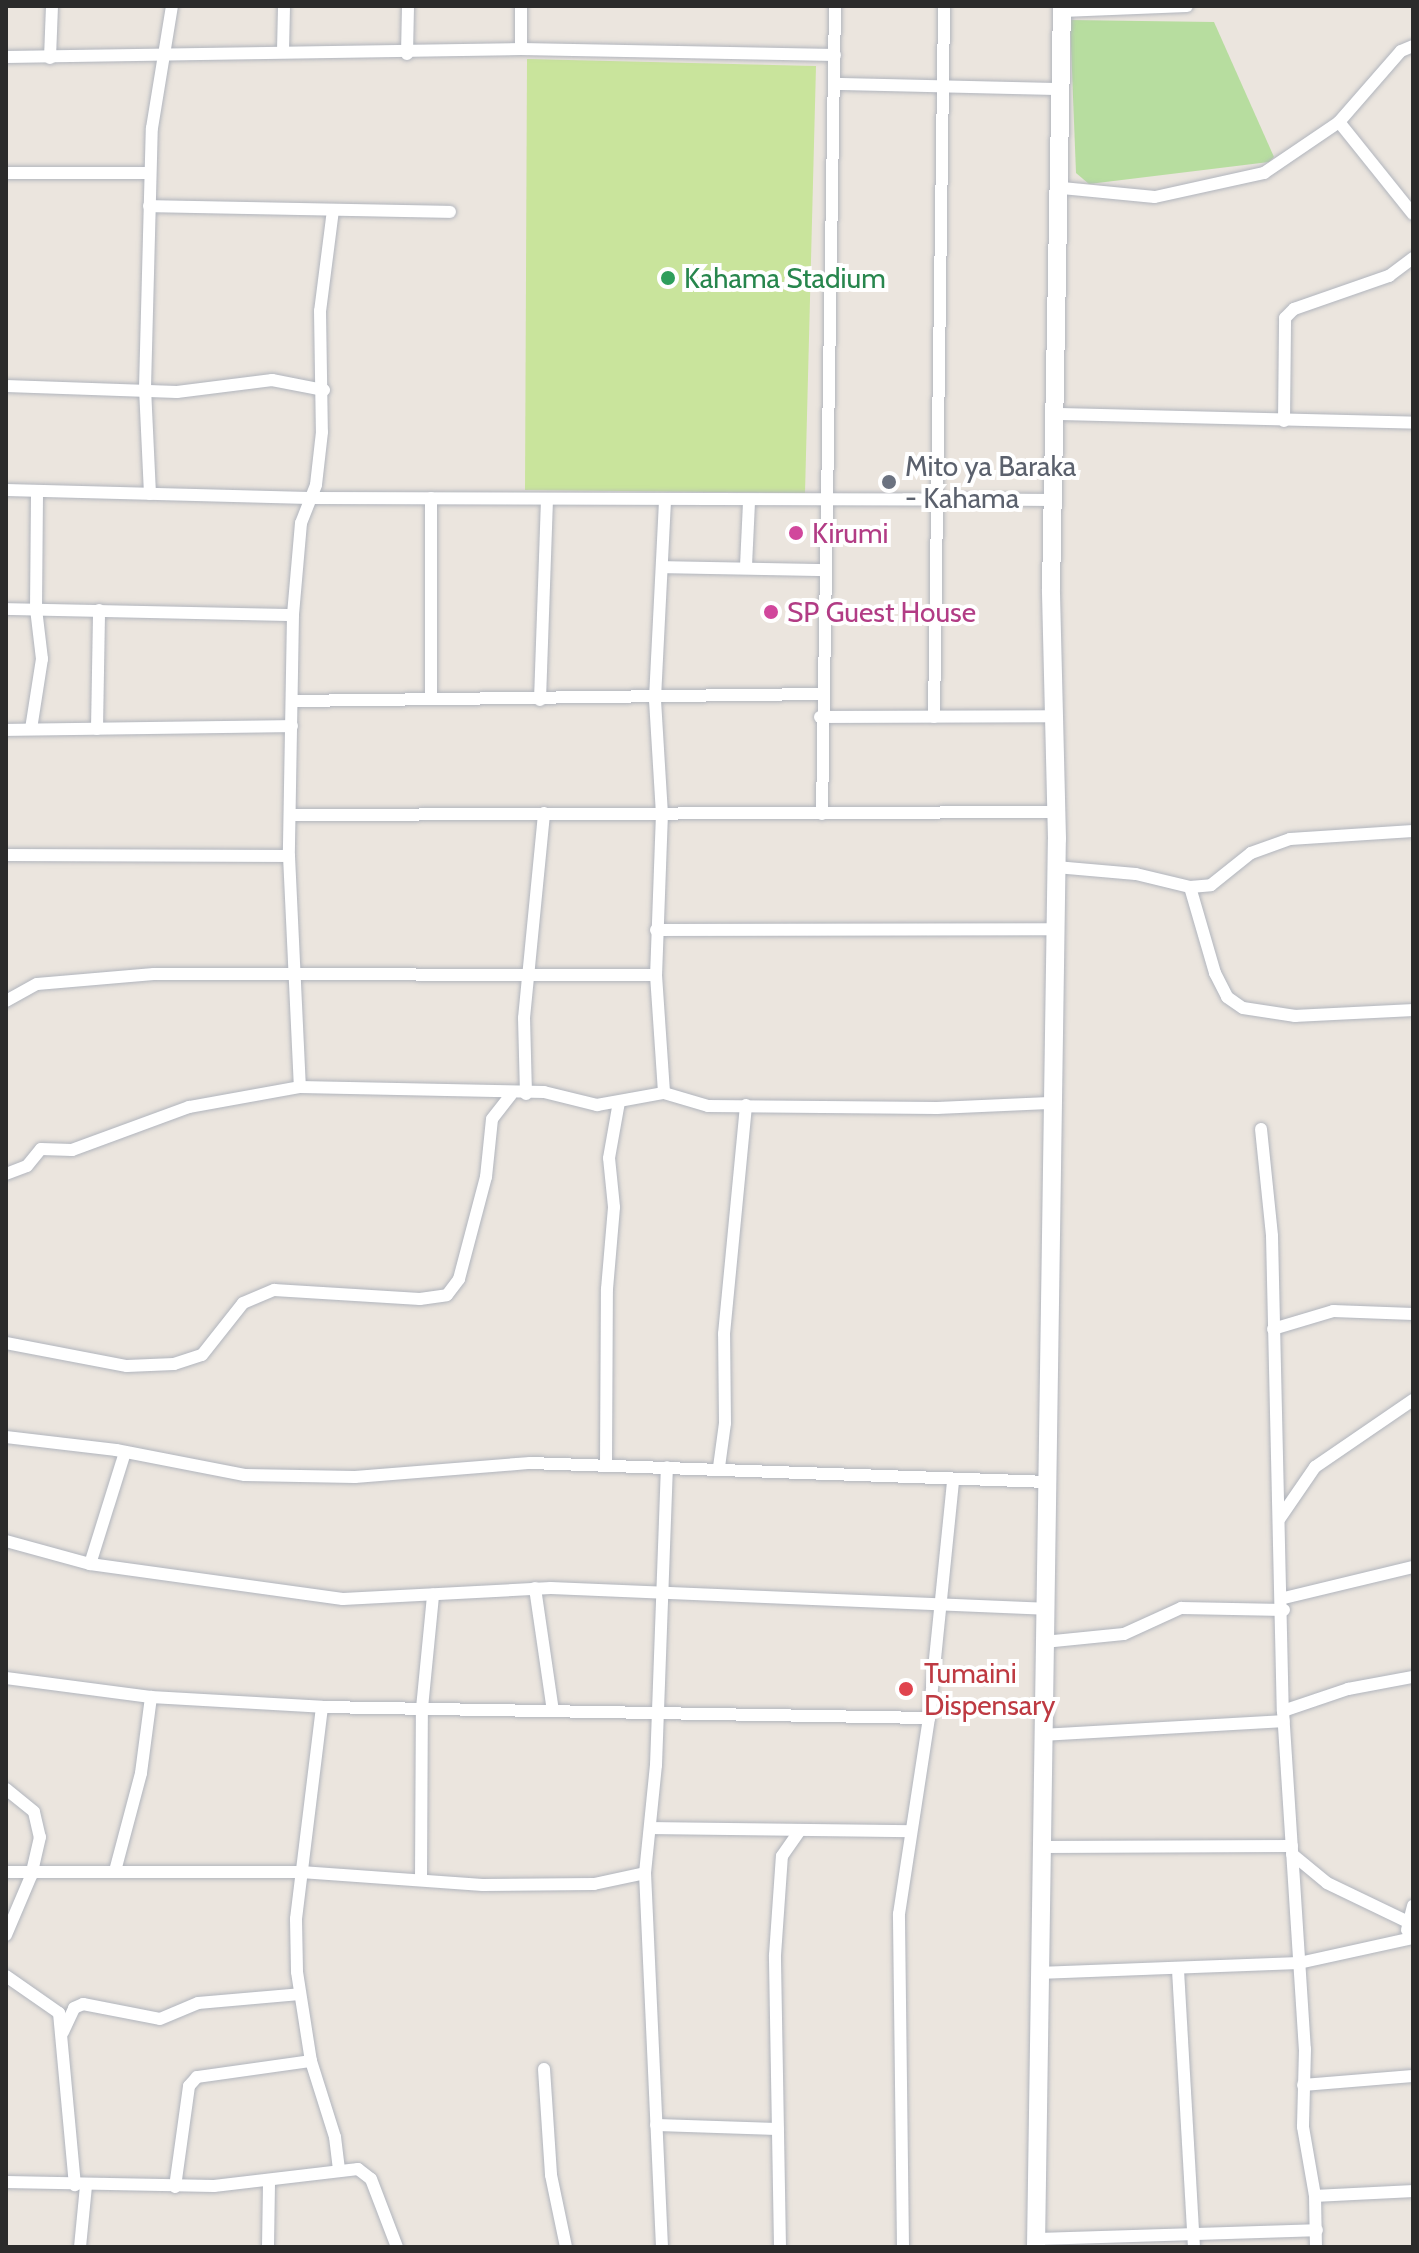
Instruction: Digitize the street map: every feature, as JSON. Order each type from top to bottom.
[{"type":"street","points":[[50,58],[52,6]]},
{"type":"street","points":[[150,494],[145,388],[150,173],[153,114],[172,6]]},
{"type":"street","points":[[283,51],[284,6]]},
{"type":"street","points":[[407,54],[408,6]]},
{"type":"street","points":[[521,6],[521,49]]},
{"type":"street","points":[[822,814],[820,694],[828,503],[837,84],[835,6]]},
{"type":"street","points":[[934,717],[944,6]]},
{"type":"street","points":[[1187,6],[1062,8],[1062,188],[1053,500],[1057,812],[1049,1103],[1048,1482],[1036,2243],[1194,2242],[1317,2230]]},
{"type":"street","points":[[1062,188],[1155,197],[1223,185],[1264,173],[1339,122],[1401,51],[1413,46]]},
{"type":"street","points":[[6,57],[165,57],[283,51],[407,54],[521,49],[835,55]]},
{"type":"street","points":[[837,84],[1060,89]]},
{"type":"street","points":[[1339,122],[1413,214]]},
{"type":"street","points":[[6,173],[150,173]]},
{"type":"street","points":[[149,206],[450,212]]},
{"type":"street","points":[[300,1087],[291,972],[289,856],[293,615],[301,523],[316,485],[324,390],[320,311],[333,210]]},
{"type":"street","points":[[1284,421],[1285,318],[1294,309],[1389,276],[1413,258]]},
{"type":"street","points":[[6,386],[205,390],[272,380],[324,390]]},
{"type":"street","points":[[1056,414],[1413,423]]},
{"type":"street","points":[[6,490],[547,501],[828,503],[937,499],[1053,500]]},
{"type":"street","points":[[31,729],[42,659],[36,609],[37,491]]},
{"type":"street","points":[[431,498],[431,699]]},
{"type":"street","points":[[540,700],[547,501]]},
{"type":"street","points":[[664,1093],[656,975],[662,813],[655,700],[665,501]]},
{"type":"street","points":[[746,566],[749,502]]},
{"type":"street","points":[[662,567],[746,566],[825,570]]},
{"type":"street","points":[[6,609],[293,615]]},
{"type":"street","points":[[97,729],[99,610]]},
{"type":"street","points":[[292,701],[655,700],[687,692],[820,694]]},
{"type":"street","points":[[820,717],[1055,716]]},
{"type":"street","points":[[6,730],[292,726]]},
{"type":"street","points":[[291,815],[1057,812]]},
{"type":"street","points":[[526,1094],[528,974],[544,813]]},
{"type":"street","points":[[1056,867],[1136,874],[1190,887],[1219,882],[1251,853],[1290,839],[1413,831]]},
{"type":"street","points":[[6,855],[289,856]]},
{"type":"street","points":[[1190,887],[1215,973],[1232,1002],[1254,1012],[1295,1016],[1413,1010]]},
{"type":"street","points":[[656,930],[1052,929]]},
{"type":"street","points":[[6,1001],[37,984],[154,974],[656,975]]},
{"type":"street","points":[[6,1174],[27,1166],[41,1149],[72,1150],[189,1107],[300,1087],[511,1095],[552,1093],[597,1105],[664,1093],[708,1106],[937,1108],[1049,1103]]},
{"type":"street","points":[[6,1343],[127,1366],[174,1364],[202,1355],[243,1303],[274,1290],[420,1299],[447,1295],[459,1279],[483,1187],[492,1119],[511,1095]]},
{"type":"street","points":[[606,1465],[607,1289],[614,1207],[609,1158],[619,1102]]},
{"type":"street","points":[[719,1467],[725,1423],[723,1344],[746,1105]]},
{"type":"street","points":[[1261,1129],[1270,1204],[1284,1604],[1284,1716],[1299,1963],[1303,2127],[1315,2196],[1316,2247]]},
{"type":"street","points":[[1273,1329],[1333,1311],[1413,1314]]},
{"type":"street","points":[[1280,1518],[1315,1467],[1413,1400]]},
{"type":"street","points":[[6,1437],[125,1452],[245,1475],[355,1477],[530,1463],[719,1467],[953,1481],[1048,1482]]},
{"type":"street","points":[[90,1564],[125,1452]]},
{"type":"street","points":[[662,2247],[645,1873],[653,1828],[659,1592],[667,1467]]},
{"type":"street","points":[[903,2247],[899,1914],[908,1831],[929,1718],[953,1481]]},
{"type":"street","points":[[6,1541],[90,1564],[343,1599],[535,1588],[938,1607],[1045,1609]]},
{"type":"street","points":[[1044,1642],[1124,1634],[1181,1608],[1284,1604],[1413,1567]]},
{"type":"street","points":[[535,1588],[553,1711]]},
{"type":"street","points":[[421,1880],[422,1708],[433,1595]]},
{"type":"street","points":[[1043,1735],[1284,1716],[1348,1689],[1413,1677]]},
{"type":"street","points":[[6,1678],[151,1697],[322,1707],[929,1718]]},
{"type":"street","points":[[115,1871],[141,1773],[151,1697]]},
{"type":"street","points":[[322,1707],[296,1919],[300,1994],[311,2061],[335,2137],[339,2168]]},
{"type":"street","points":[[6,1789],[27,1803],[38,1824],[31,1876],[6,1935]]},
{"type":"street","points":[[653,1828],[908,1831]]},
{"type":"street","points":[[780,2247],[775,1955],[782,1856],[799,1832]]},
{"type":"street","points":[[1041,1847],[1292,1850],[1327,1883],[1408,1922]]},
{"type":"street","points":[[6,1872],[31,1876],[115,1871],[301,1872],[560,1885],[645,1873]]},
{"type":"street","points":[[1038,1973],[1299,1963],[1409,1939],[1408,1922],[1413,1906]]},
{"type":"street","points":[[1178,1970],[1194,2242]]},
{"type":"street","points":[[6,1976],[17,1989],[54,2005],[63,2032],[66,2127],[80,2185],[80,2247]]},
{"type":"street","points":[[63,2032],[74,2008],[83,2004],[160,2019],[198,2003],[300,1994]]},
{"type":"street","points":[[175,2187],[189,2086],[197,2077],[311,2061]]},
{"type":"street","points":[[544,2069],[551,2175],[566,2247]]},
{"type":"street","points":[[1303,2085],[1413,2076]]},
{"type":"street","points":[[656,2125],[778,2129]]},
{"type":"street","points":[[9,2185],[175,2187],[269,2183],[339,2168],[367,2172],[397,2247]]},
{"type":"street","points":[[268,2247],[269,2183]]},
{"type":"street","points":[[1315,2196],[1413,2191]]},
{"type":"green space","points":[[1070,20],[1214,22],[1274,157],[1269,162],[1089,184],[1076,173]]},
{"type":"green space","name":"Kahama Stadium","points":[[527,59],[816,66],[805,493],[525,490]]},
{"type":"place","name":"Kahama Stadium","points":[[668,278]]},
{"type":"place","name":"Mito ya Baraka - Kahama","points":[[889,482]]},
{"type":"place","name":"Kirumi","points":[[796,533]]},
{"type":"place","name":"SP Guest House","points":[[771,612]]},
{"type":"place","name":"Tumaini Dispensary","points":[[906,1689]]}]
